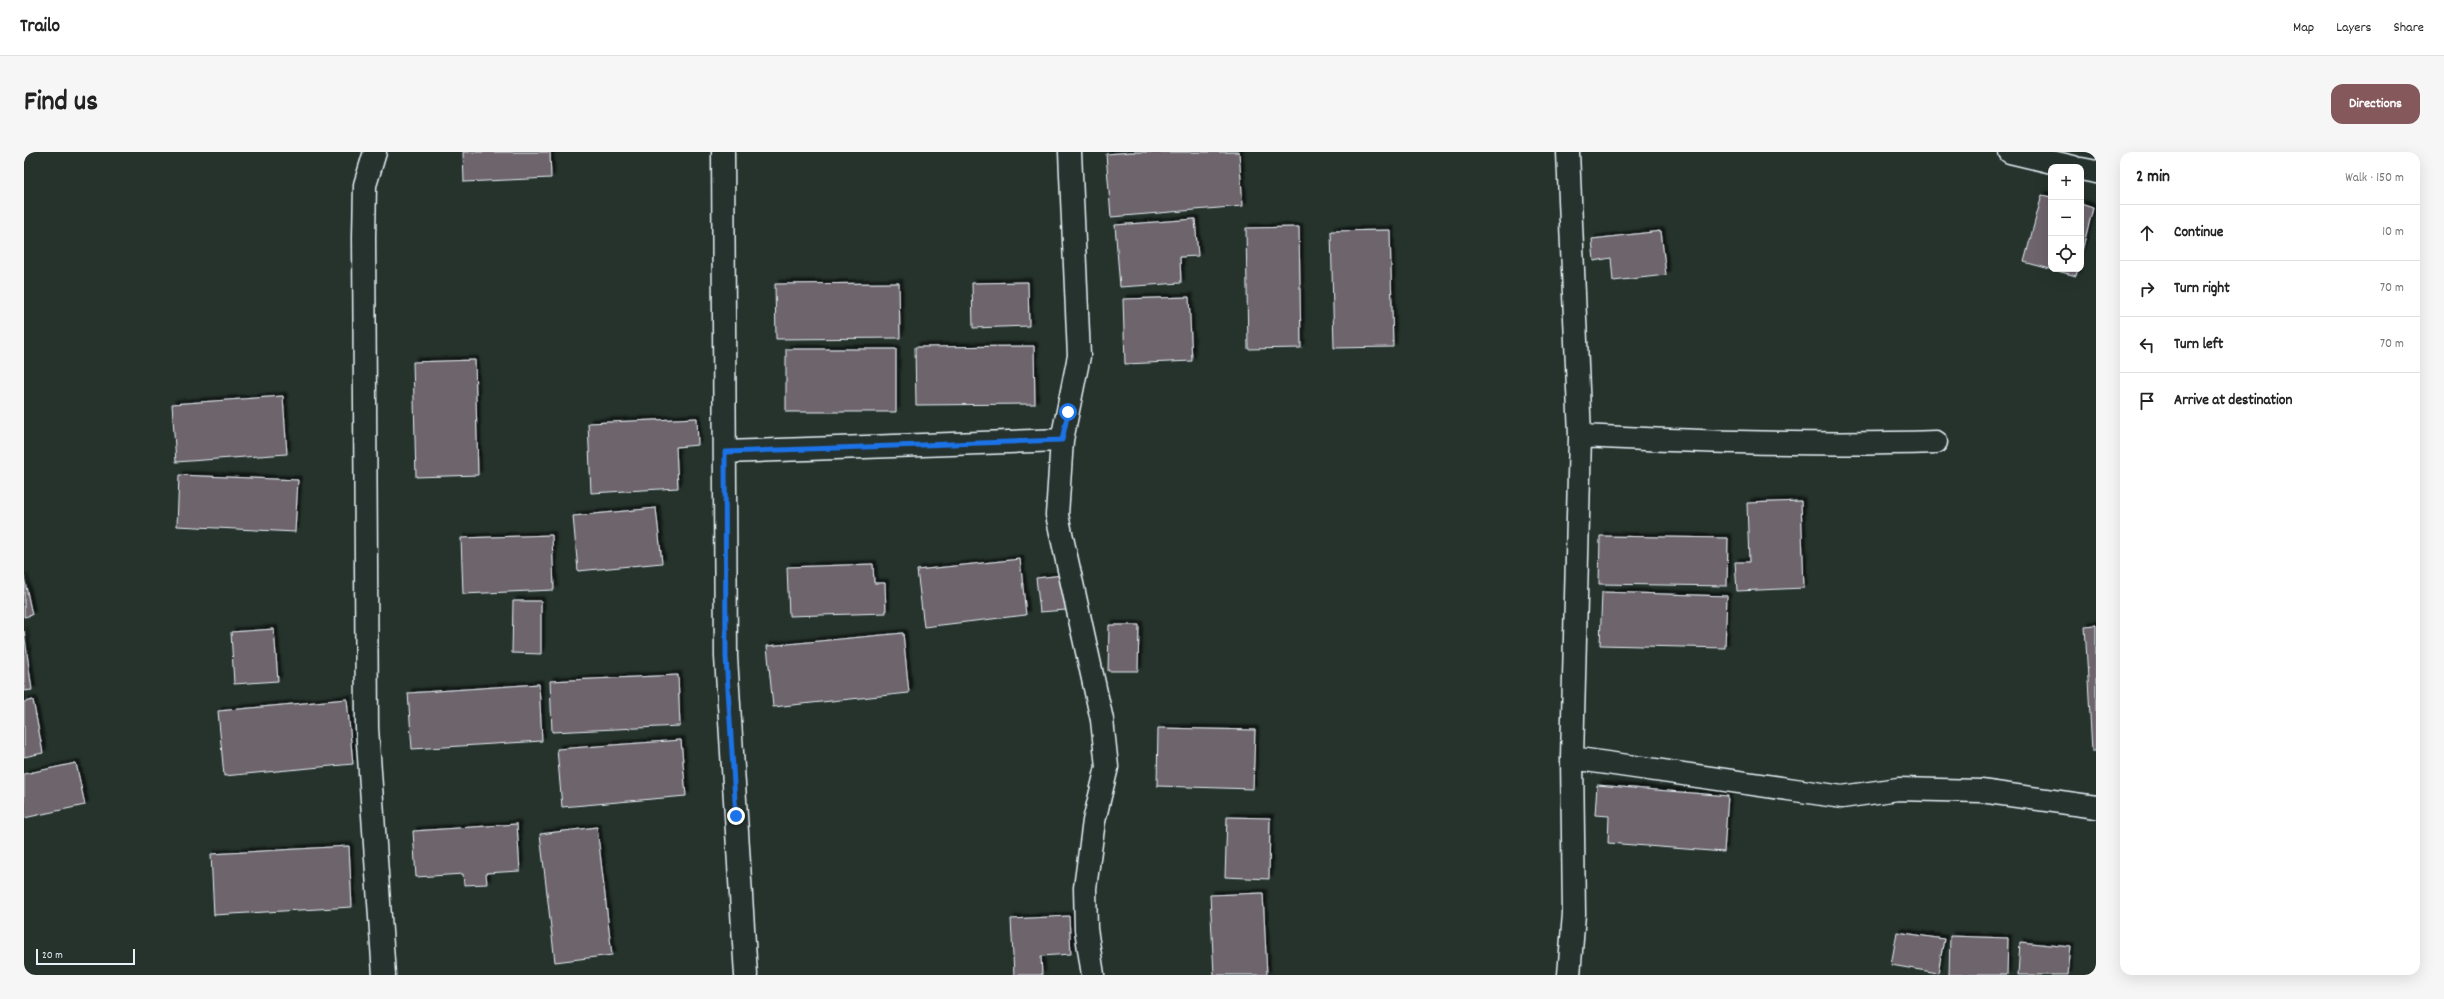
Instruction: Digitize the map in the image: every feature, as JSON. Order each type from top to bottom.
[{"type":"street","points":[[375,152],[365,185],[367,728],[384,975]]},
{"type":"street","points":[[723,152],[726,657],[746,975]]},
{"type":"street","points":[[1070,152],[1079,356],[1062,440],[1057,515],[1102,720],[1107,767],[1094,821],[1085,888],[1086,929],[1093,975]]},
{"type":"street","points":[[1568,152],[1580,436],[1572,758],[1574,914],[1569,975]]},
{"type":"street","points":[[2010,152],[2060,164]]},
{"type":"street","points":[[2084,170],[2096,172]]},
{"type":"street","points":[[1580,436],[1723,443],[1864,444],[1936,442]]},
{"type":"street","points":[[725,452],[1062,440]]},
{"type":"street","points":[[1572,758],[1795,790],[1820,796],[1842,797],[1898,789],[1981,791],[2096,807]]},
{"type":"building","points":[[463,152],[550,152],[551,178],[464,182]]},
{"type":"building","points":[[1131,152],[1239,152],[1243,206],[1111,217],[1106,154]]},
{"type":"building","points":[[2042,195],[2048,196],[2048,268],[2024,262]]},
{"type":"building","points":[[2084,205],[2093,208],[2084,243]]},
{"type":"building","points":[[1195,219],[1198,256],[1180,257],[1181,283],[1120,287],[1115,225]]},
{"type":"building","points":[[1299,227],[1301,348],[1248,349],[1246,228]]},
{"type":"building","points":[[1390,230],[1393,347],[1334,348],[1331,231]]},
{"type":"building","points":[[1661,231],[1666,275],[1613,281],[1611,258],[1594,261],[1592,239]]},
{"type":"building","points":[[2061,272],[2077,272],[2076,276]]},
{"type":"building","points":[[1028,282],[1029,326],[973,328],[972,283]]},
{"type":"building","points":[[899,283],[900,338],[776,339],[775,284]]},
{"type":"building","points":[[1189,297],[1192,361],[1125,364],[1123,299]]},
{"type":"building","points":[[1034,346],[1035,404],[916,405],[915,347]]},
{"type":"building","points":[[786,349],[896,349],[896,412],[786,412]]},
{"type":"building","points":[[475,360],[478,475],[416,477],[413,362]]},
{"type":"building","points":[[283,396],[287,454],[176,462],[172,404]]},
{"type":"building","points":[[697,418],[698,445],[676,447],[678,488],[591,493],[588,423]]},
{"type":"building","points":[[179,475],[298,480],[295,532],[177,526]]},
{"type":"building","points":[[1801,501],[1804,588],[1737,591],[1735,562],[1749,562],[1747,503]]},
{"type":"building","points":[[656,508],[662,563],[578,571],[573,516]]},
{"type":"building","points":[[552,535],[554,590],[463,594],[461,538]]},
{"type":"building","points":[[1600,536],[1728,538],[1727,586],[1599,584]]},
{"type":"building","points":[[1020,559],[1026,615],[924,627],[917,570]]},
{"type":"building","points":[[873,564],[874,583],[885,583],[886,613],[789,616],[787,567]]},
{"type":"building","points":[[1063,575],[1066,610],[1040,612],[1036,578]]},
{"type":"building","points":[[24,577],[32,615],[24,617]]},
{"type":"building","points":[[1602,592],[1727,596],[1725,648],[1600,645]]},
{"type":"building","points":[[513,601],[541,601],[541,654],[512,653]]},
{"type":"building","points":[[1109,625],[1139,625],[1138,671],[1108,671]]},
{"type":"building","points":[[2096,625],[2096,751],[2092,751],[2085,626]]},
{"type":"building","points":[[274,629],[278,681],[234,684],[231,632]]},
{"type":"building","points":[[24,631],[32,690],[24,691]]},
{"type":"building","points":[[903,633],[909,693],[773,707],[767,646]]},
{"type":"building","points":[[678,675],[680,726],[552,732],[550,681]]},
{"type":"building","points":[[539,684],[542,741],[412,749],[408,693]]},
{"type":"building","points":[[347,699],[353,764],[224,776],[218,711]]},
{"type":"building","points":[[33,700],[43,753],[24,757],[24,702]]},
{"type":"building","points":[[1158,728],[1255,730],[1253,789],[1157,786]]},
{"type":"building","points":[[681,740],[686,796],[562,807],[557,749]]},
{"type":"building","points":[[76,763],[85,805],[24,818],[24,774]]},
{"type":"building","points":[[1597,785],[1728,796],[1724,852],[1608,843],[1609,816],[1595,815]]},
{"type":"building","points":[[1227,817],[1270,818],[1269,879],[1225,877]]},
{"type":"building","points":[[517,824],[520,871],[486,873],[487,884],[464,885],[463,874],[416,877],[413,831]]},
{"type":"building","points":[[597,827],[612,955],[555,962],[540,834]]},
{"type":"building","points":[[349,846],[352,907],[214,915],[211,854]]},
{"type":"building","points":[[1263,893],[1267,975],[1214,975],[1210,895]]},
{"type":"building","points":[[1069,916],[1071,954],[1041,956],[1042,975],[1014,975],[1011,919]]},
{"type":"building","points":[[1897,932],[1944,939],[1938,973],[1891,965]]},
{"type":"building","points":[[1950,936],[2008,938],[2007,975],[1949,975]]},
{"type":"building","points":[[2020,942],[2071,947],[2068,975],[2018,975]]},
{"type":"route","points":[[736,816],[726,657],[725,452],[1062,440],[1068,412]]}]
